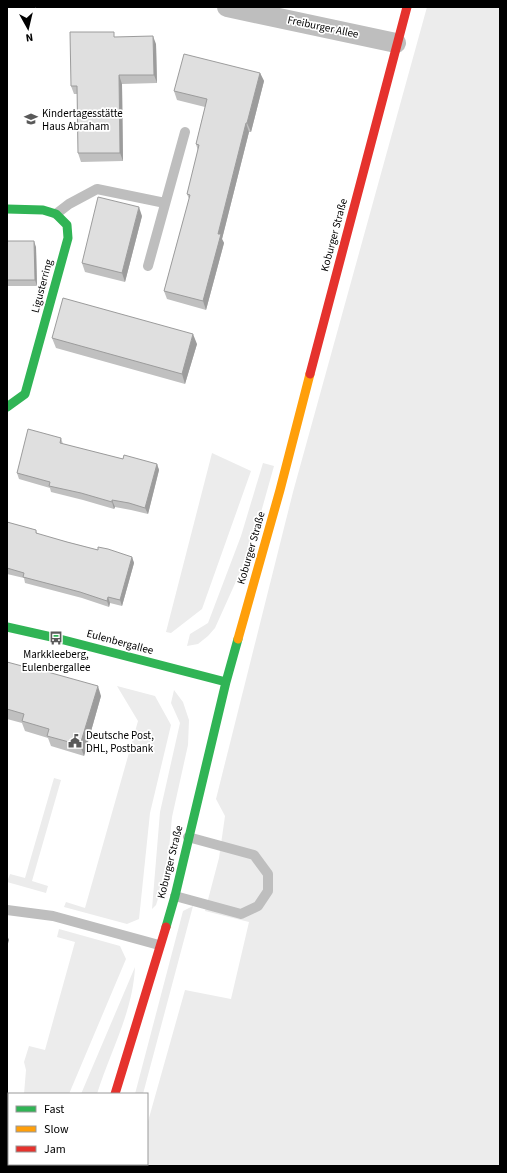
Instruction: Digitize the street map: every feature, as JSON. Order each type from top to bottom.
[{"type":"main road","name":"Koburger Straße","points":[[115,1093],[174,896],[226,682],[280,490],[396,43],[407,7]]},
{"type":"main road","points":[[7,210],[43,210],[56,214]]},
{"type":"main road","name":"Ligusterring","points":[[7,407],[25,394],[68,238],[67,225],[56,214]]},
{"type":"main road","name":"Eulenbergallee","points":[[7,628],[56,638],[226,682]]},
{"type":"street","name":"Freiburger Allee","points":[[227,7],[396,43]]},
{"type":"lane","points":[[148,266],[185,132]]},
{"type":"lane","points":[[56,214],[69,204],[97,189],[165,203]]},
{"type":"lane","points":[[174,896],[241,914],[258,906],[268,891],[268,874],[254,855],[188,837]]},
{"type":"lane","points":[[7,910],[53,916],[160,945]]},
{"type":"shaded area","points":[[427,7],[500,7],[500,1166],[135,1166],[148,1165],[148,1121],[185,990],[231,999],[249,922],[205,911],[219,858],[225,816],[216,799],[293,492]]},
{"type":"shaded area","points":[[212,453],[251,471],[202,609],[171,633],[166,632]]},
{"type":"shaded area","points":[[263,463],[274,466],[251,548],[215,628],[198,644],[187,646],[190,634],[208,623],[241,536]]},
{"type":"shaded area","points":[[117,686],[155,696],[171,725],[150,813],[139,919],[127,924],[64,907],[66,902],[85,908],[138,721]]},
{"type":"shaded area","points":[[174,690],[183,702],[189,720],[188,745],[172,817],[169,849],[162,886],[156,905],[152,909],[160,812],[180,723],[171,703]]},
{"type":"shaded area","points":[[54,778],[61,780],[32,881],[48,886],[46,893],[7,882],[10,874],[25,878]]},
{"type":"shaded area","points":[[193,906],[143,1093],[135,1093],[183,911]]},
{"type":"shaded area","points":[[59,929],[120,946],[126,959],[69,1093],[24,1093],[26,1070],[24,1062],[29,1046],[45,1050],[75,942],[57,937]]},
{"type":"shaded area","points":[[135,967],[126,1016],[97,1093],[81,1093]]},
{"type":"building","points":[[70,32],[114,32],[114,37],[153,36],[154,75],[119,75],[120,153],[78,153],[77,86],[71,86]]},
{"type":"building","points":[[184,54],[260,73],[218,234],[221,234],[203,301],[164,291],[190,195],[187,194],[199,145],[196,144],[207,99],[174,91]]},
{"type":"building","points":[[98,197],[139,207],[122,273],[82,263]]},
{"type":"building","points":[[7,241],[34,241],[35,280],[7,280]]},
{"type":"building","points":[[63,298],[193,334],[182,374],[52,338]]},
{"type":"building","points":[[28,429],[61,438],[60,443],[123,459],[124,455],[157,464],[145,508],[129,503],[112,500],[112,502],[49,486],[50,482],[17,473]]},
{"type":"building","points":[[7,522],[36,530],[36,533],[67,542],[98,550],[98,547],[108,549],[132,557],[120,600],[108,597],[107,601],[80,592],[23,577],[24,573],[7,568]]},
{"type":"building","points":[[7,662],[98,686],[80,745],[47,736],[49,729],[22,721],[24,714],[7,709]]},
{"type":"traffic: fast","points":[[7,209],[43,210],[56,214],[67,225],[68,238],[25,394],[7,407]]},
{"type":"traffic: fast","points":[[7,627],[56,638],[226,682]]},
{"type":"traffic: fast","points":[[166,927],[175,896],[226,682],[238,639]]},
{"type":"traffic: slow","points":[[238,639],[280,490],[310,374]]},
{"type":"traffic: jam","points":[[310,374],[407,7]]},
{"type":"traffic: jam","points":[[115,1093],[166,927]]},
{"type":"place","name":"Kindertagesstätte Haus Abraham","points":[[31,119]]},
{"type":"place","name":"Markkleeberg, Eulenbergallee","points":[[56,638]]},
{"type":"place","name":"Deutsche Post, DHL, Postbank","points":[[75,741]]}]
